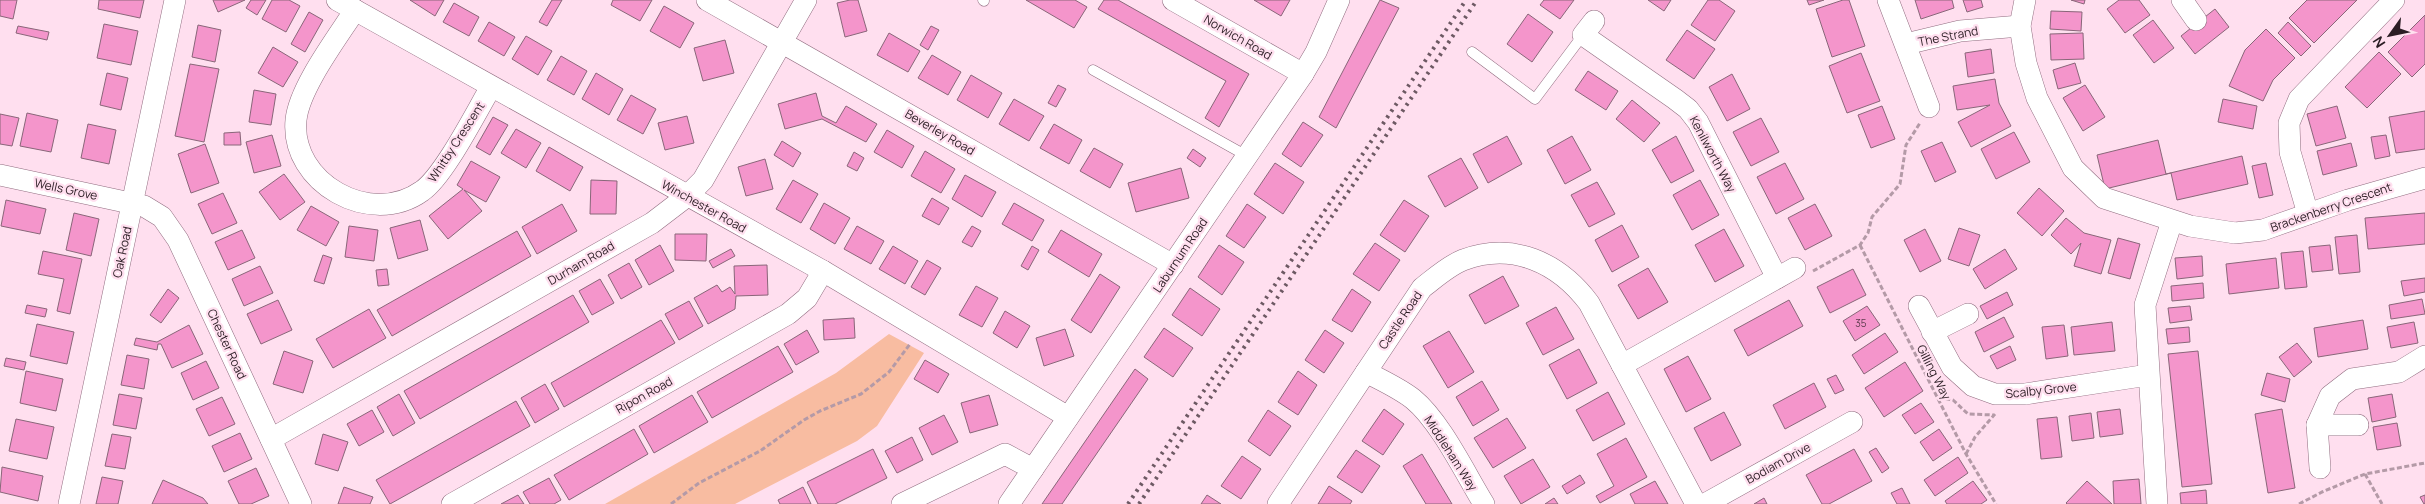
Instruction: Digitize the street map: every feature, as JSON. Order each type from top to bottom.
[{"type":"street","name":"Oak Road","points":[[69,504],[175,0]]},
{"type":"street","name":"Beverley Road","points":[[707,0],[1173,265]]},
{"type":"street","name":"Durham Road","points":[[271,439],[652,222],[686,197],[703,180],[806,0]]},
{"type":"street","name":"Norwich Road","points":[[1174,0],[1303,74]]},
{"type":"street","name":"Laburnum Road","points":[[1009,504],[1303,74],[1316,52],[1338,0]]},
{"type":"street","name":"The Strand","points":[[1888,0],[1929,107]]},
{"type":"street","name":"Brackenberry Crescent","points":[[2025,0],[2020,26],[2026,63],[2037,98],[2073,168],[2104,198],[2190,226],[2235,233],[2263,230],[2348,200],[2425,178]]},
{"type":"street","points":[[2182,0],[2196,20]]},
{"type":"street","points":[[2308,214],[2290,152],[2289,123],[2299,99],[2394,0]]},
{"type":"street","name":"Winchester Road","points":[[346,5],[686,197],[823,271],[1068,417]]},
{"type":"street","name":"Whitby Crescent","points":[[346,5],[306,89],[296,119],[298,146],[311,172],[338,195],[365,203],[393,204],[422,192],[436,177],[491,87]]},
{"type":"street","name":"The Strand","points":[[1906,44],[1960,31],[2020,26]]},
{"type":"street","name":"Kenilworth Way","points":[[1589,28],[1688,110],[1698,122],[1786,273]]},
{"type":"street","name":"Wells Grove","points":[[0,175],[133,203]]},
{"type":"street","name":"Chester Road","points":[[133,203],[154,211],[171,228],[301,504]]},
{"type":"street","points":[[2157,504],[2145,305],[2172,221]]},
{"type":"street","name":"Castle Road","points":[[1278,504],[1422,288],[1446,269],[1464,260],[1485,255],[1508,254],[1548,264],[1578,289],[1589,303],[1696,504]]},
{"type":"street","name":"Ripon Road","points":[[452,504],[788,314],[807,298],[823,271]]},
{"type":"street","points":[[1622,365],[1786,273]]},
{"type":"street","name":"Scalby Grove","points":[[1919,306],[1952,367],[1973,386],[1995,394],[2025,394],[2148,375]]},
{"type":"street","points":[[1932,332],[1968,314]]},
{"type":"street","points":[[2320,468],[2317,425],[2330,396],[2352,379],[2399,372],[2425,356]]},
{"type":"street","name":"Middleham Way","points":[[1366,372],[1412,398],[1422,408],[1433,421],[1484,504]]},
{"type":"street","name":"Bodiam Drive","points":[[1705,504],[1852,422]]},
{"type":"street","points":[[2317,425],[2358,425]]},
{"type":"street","points":[[902,504],[1004,454],[1033,469]]},
{"type":"lane","points":[[1472,52],[1534,99],[1589,28]]},
{"type":"lane","points":[[1093,70],[1248,156]]},
{"type":"path","points":[[1786,273],[1809,273],[1860,245],[1868,233],[1872,217],[1900,184],[1906,145],[1929,107]]},
{"type":"path","name":"Gilling Way","points":[[1860,245],[1966,454],[1996,504]]},
{"type":"path","points":[[671,504],[699,483],[760,451],[812,416],[862,394],[894,366],[919,329]]},
{"type":"path","points":[[1966,454],[1975,437],[1993,415],[2025,394]]},
{"type":"path","points":[[1937,397],[1953,400],[1968,414],[1993,415]]},
{"type":"path","points":[[2299,504],[2365,474],[2425,463]]},
{"type":"path","points":[[2365,474],[2382,504]]},
{"type":"shaded area","points":[[889,334],[924,353],[877,426],[857,441],[735,504],[605,504],[836,373]]},
{"type":"building","points":[[0,0],[17,0],[13,19],[0,16]]},
{"type":"building","points":[[99,0],[144,0],[140,18],[98,9]]},
{"type":"building","points":[[213,0],[245,0],[218,12]]},
{"type":"building","points":[[251,0],[266,0],[257,15],[246,8]]},
{"type":"building","points":[[272,0],[289,0],[300,6],[286,32],[262,19]]},
{"type":"building","points":[[410,0],[444,0],[435,16]]},
{"type":"building","points":[[552,0],[562,0],[547,26],[539,22]]},
{"type":"building","points":[[613,0],[652,0],[640,21],[611,5]]},
{"type":"building","points":[[858,0],[867,31],[845,37],[837,3]]},
{"type":"building","points":[[1026,0],[1075,0],[1087,7],[1074,28]]},
{"type":"building","points":[[1104,0],[1118,0],[1249,74],[1219,127],[1205,118],[1226,81],[1098,9]]},
{"type":"building","points":[[1254,0],[1290,0],[1281,16]]},
{"type":"building","points":[[1380,0],[1399,8],[1336,128],[1319,117]]},
{"type":"building","points":[[1544,0],[1574,0],[1560,19],[1540,5]]},
{"type":"building","points":[[1648,0],[1671,0],[1664,11]]},
{"type":"building","points":[[1708,0],[1719,0],[1735,11],[1715,41],[1691,25]]},
{"type":"building","points":[[1807,0],[1824,0],[1809,5]]},
{"type":"building","points":[[1843,0],[1849,0],[1865,46],[1832,57],[1816,9]]},
{"type":"building","points":[[1915,0],[1952,0],[1954,8],[1921,19]]},
{"type":"building","points":[[1963,0],[1981,0],[1983,7],[1967,12]]},
{"type":"building","points":[[2071,0],[2085,0],[2084,4]]},
{"type":"building","points":[[2119,0],[2139,0],[2150,15],[2125,33],[2107,9]]},
{"type":"building","points":[[2307,0],[2357,0],[2314,43],[2289,18]]},
{"type":"building","points":[[454,3],[479,17],[469,36],[443,22]]},
{"type":"building","points":[[664,6],[694,23],[680,48],[650,31]]},
{"type":"building","points":[[2215,9],[2229,27],[2195,54],[2181,36]]},
{"type":"building","points":[[2051,11],[2082,12],[2081,31],[2050,29]]},
{"type":"building","points":[[309,12],[323,20],[305,52],[291,44]]},
{"type":"building","points":[[1528,14],[1553,32],[1532,62],[1507,44]]},
{"type":"building","points":[[2425,15],[2425,64],[2412,77],[2388,52]]},
{"type":"building","points":[[2153,20],[2174,48],[2154,63],[2133,35]]},
{"type":"building","points":[[489,22],[515,37],[504,56],[478,41]]},
{"type":"building","points":[[2288,22],[2311,46],[2301,56],[2278,33]]},
{"type":"building","points":[[104,24],[138,31],[131,65],[97,58]]},
{"type":"building","points":[[198,25],[221,30],[215,62],[192,57]]},
{"type":"building","points":[[18,26],[49,32],[47,40],[16,33]]},
{"type":"building","points":[[931,26],[939,30],[928,50],[920,45]]},
{"type":"building","points":[[2266,29],[2295,58],[2273,80],[2263,101],[2229,86],[2245,50]]},
{"type":"building","points":[[1687,30],[1715,49],[1694,79],[1666,60]]},
{"type":"building","points":[[889,33],[920,51],[908,72],[877,55]]},
{"type":"building","points":[[2083,33],[2084,59],[2051,60],[2050,34]]},
{"type":"building","points":[[526,36],[552,51],[538,75],[512,59]]},
{"type":"building","points":[[725,40],[734,73],[703,81],[694,48]]},
{"type":"building","points":[[273,47],[298,62],[283,87],[258,73]]},
{"type":"building","points":[[1991,49],[1994,73],[1968,77],[1965,53]]},
{"type":"building","points":[[2379,52],[2401,74],[2367,108],[2345,87]]},
{"type":"building","points":[[1861,53],[1880,101],[1847,113],[1829,66]]},
{"type":"building","points":[[932,55],[961,72],[948,95],[918,78]]},
{"type":"building","points":[[561,56],[587,71],[574,95],[547,80]]},
{"type":"building","points":[[2075,63],[2081,83],[2058,89],[2053,70]]},
{"type":"building","points":[[190,64],[219,69],[204,142],[175,136]]},
{"type":"building","points":[[1588,71],[1618,91],[1606,110],[1575,90]]},
{"type":"building","points":[[107,73],[128,78],[121,110],[100,105]]},
{"type":"building","points":[[596,73],[623,89],[609,115],[582,99]]},
{"type":"building","points":[[1732,74],[1750,109],[1727,121],[1709,87]]},
{"type":"building","points":[[971,75],[1002,93],[988,118],[957,100]]},
{"type":"building","points":[[1995,79],[1999,103],[2011,126],[1971,147],[1958,122],[1990,105],[1957,110],[1953,86]]},
{"type":"building","points":[[1058,85],[1066,89],[1056,107],[1048,103]]},
{"type":"building","points":[[2085,85],[2105,117],[2083,131],[2063,98]]},
{"type":"building","points":[[254,90],[276,94],[271,125],[249,122]]},
{"type":"building","points":[[816,93],[822,116],[836,123],[846,106],[877,124],[866,142],[822,119],[785,129],[778,104]]},
{"type":"building","points":[[631,95],[656,109],[643,134],[617,120]]},
{"type":"building","points":[[1014,99],[1044,116],[1029,141],[999,124]]},
{"type":"building","points":[[2223,99],[2257,106],[2253,129],[2218,122]]},
{"type":"building","points":[[1632,100],[1660,123],[1644,142],[1616,119]]},
{"type":"building","points":[[1882,106],[1895,139],[1871,148],[1858,115]]},
{"type":"building","points":[[2337,106],[2346,138],[2316,146],[2307,114]]},
{"type":"building","points":[[2425,111],[2425,149],[2396,153],[2389,117]]},
{"type":"building","points":[[27,113],[58,120],[51,152],[20,146]]},
{"type":"building","points":[[0,114],[19,118],[12,146],[0,144]]},
{"type":"building","points":[[687,116],[694,143],[665,150],[658,123]]},
{"type":"building","points":[[493,117],[508,125],[490,155],[476,147]]},
{"type":"building","points":[[1761,118],[1779,152],[1751,166],[1733,132]]},
{"type":"building","points":[[1303,122],[1323,135],[1301,167],[1282,154]]},
{"type":"building","points":[[88,124],[116,130],[109,164],[81,158]]},
{"type":"building","points":[[1054,124],[1082,140],[1069,164],[1040,148]]},
{"type":"building","points":[[516,129],[541,143],[526,168],[501,153]]},
{"type":"building","points":[[887,130],[914,146],[902,168],[874,152]]},
{"type":"building","points":[[240,132],[241,145],[224,145],[224,133]]},
{"type":"building","points":[[2014,132],[2030,162],[1996,179],[1981,149]]},
{"type":"building","points":[[272,135],[281,166],[254,173],[246,142]]},
{"type":"building","points":[[2386,135],[2390,156],[2375,159],[2371,137]]},
{"type":"building","points":[[1507,136],[1522,164],[1488,183],[1473,154]]},
{"type":"building","points":[[1572,136],[1591,170],[1565,184],[1547,150]]},
{"type":"building","points":[[1676,136],[1694,171],[1671,183],[1652,150]]},
{"type":"building","points":[[2158,140],[2166,174],[2242,156],[2248,184],[2177,200],[2171,173],[2105,189],[2097,155]]},
{"type":"building","points":[[782,141],[801,153],[793,167],[774,155]]},
{"type":"building","points":[[1942,142],[1956,172],[1935,182],[1921,151]]},
{"type":"building","points":[[2351,143],[2357,166],[2323,175],[2317,151]]},
{"type":"building","points":[[205,144],[219,183],[191,193],[178,154]]},
{"type":"building","points":[[549,147],[583,167],[570,191],[536,171]]},
{"type":"building","points":[[1094,148],[1123,164],[1110,188],[1080,171]]},
{"type":"building","points":[[1193,149],[1206,158],[1200,167],[1187,158]]},
{"type":"building","points":[[925,151],[955,169],[941,193],[911,176]]},
{"type":"building","points":[[854,152],[864,158],[857,171],[847,166]]},
{"type":"building","points":[[1461,158],[1478,188],[1445,207],[1428,176]]},
{"type":"building","points":[[765,159],[773,189],[746,196],[738,167]]},
{"type":"building","points":[[471,161],[500,177],[486,202],[464,190],[482,211],[448,239],[429,216],[463,189],[457,185]]},
{"type":"building","points":[[1275,163],[1304,182],[1283,214],[1254,194]]},
{"type":"building","points":[[1785,163],[1804,199],[1776,214],[1757,177]]},
{"type":"building","points":[[2266,163],[2273,195],[2259,198],[2252,166]]},
{"type":"building","points":[[1181,168],[1189,198],[1136,212],[1128,183]]},
{"type":"building","points":[[284,174],[305,202],[280,220],[259,192]]},
{"type":"building","points":[[965,175],[996,192],[982,217],[952,199]]},
{"type":"building","points":[[591,180],[617,181],[616,214],[590,214]]},
{"type":"building","points":[[793,180],[818,194],[801,223],[776,209]]},
{"type":"building","points":[[1700,180],[1719,215],[1692,230],[1673,195]]},
{"type":"building","points":[[1597,182],[1615,214],[1589,227],[1571,195]]},
{"type":"building","points":[[2039,188],[2064,211],[2042,236],[2017,213]]},
{"type":"building","points":[[223,193],[237,223],[212,234],[198,204]]},
{"type":"building","points":[[932,198],[949,208],[939,225],[922,216]]},
{"type":"building","points":[[6,200],[46,209],[40,234],[1,226]]},
{"type":"building","points":[[1404,200],[1429,216],[1405,252],[1380,235]]},
{"type":"building","points":[[824,203],[850,218],[835,244],[810,229]]},
{"type":"building","points":[[1014,203],[1044,220],[1032,241],[1002,224]]},
{"type":"building","points":[[562,204],[577,231],[537,254],[522,227]]},
{"type":"building","points":[[1247,204],[1266,217],[1244,248],[1226,236]]},
{"type":"building","points":[[1815,204],[1832,236],[1805,250],[1788,218]]},
{"type":"building","points":[[311,206],[339,222],[326,246],[297,230]]},
{"type":"building","points":[[74,213],[99,219],[91,256],[66,250]]},
{"type":"building","points":[[2425,213],[2425,244],[2368,249],[2365,218]]},
{"type":"building","points":[[2066,218],[2084,233],[2111,240],[2101,274],[2074,266],[2081,243],[2071,254],[2051,235]]},
{"type":"building","points":[[420,220],[428,250],[398,259],[390,228]]},
{"type":"building","points":[[1622,225],[1639,257],[1612,272],[1595,240]]},
{"type":"building","points":[[349,226],[378,230],[374,261],[345,257]]},
{"type":"building","points":[[857,226],[884,241],[871,264],[844,249]]},
{"type":"building","points":[[972,226],[981,231],[972,247],[962,242]]},
{"type":"building","points":[[1959,228],[1980,235],[1969,266],[1948,259]]},
{"type":"building","points":[[1724,229],[1744,266],[1715,282],[1695,245]]},
{"type":"building","points":[[1925,229],[1941,261],[1920,272],[1904,240]]},
{"type":"building","points":[[242,230],[255,258],[228,270],[215,242]]},
{"type":"building","points":[[1061,230],[1102,254],[1089,277],[1048,252]]},
{"type":"building","points":[[517,231],[531,256],[392,336],[377,310]]},
{"type":"building","points":[[675,234],[707,234],[706,261],[675,260]]},
{"type":"building","points":[[2357,235],[2360,272],[2339,274],[2335,237]]},
{"type":"building","points":[[2118,238],[2140,244],[2130,279],[2108,273]]},
{"type":"building","points":[[1375,243],[1400,260],[1379,291],[1353,274]]},
{"type":"building","points":[[660,245],[674,271],[649,285],[635,260]]},
{"type":"building","points":[[1219,245],[1244,262],[1222,295],[1198,277]]},
{"type":"building","points":[[2330,245],[2333,270],[2312,272],[2309,247]]},
{"type":"building","points":[[893,246],[918,261],[905,284],[879,269]]},
{"type":"building","points":[[1032,246],[1039,250],[1028,270],[1021,266]]},
{"type":"building","points":[[731,249],[735,256],[713,268],[709,261]]},
{"type":"building","points":[[2005,249],[2017,269],[1985,289],[1973,269]]},
{"type":"building","points":[[43,251],[82,259],[70,314],[57,311],[64,279],[38,274]]},
{"type":"building","points":[[2303,251],[2307,287],[2285,289],[2281,253]]},
{"type":"building","points":[[323,255],[332,258],[324,284],[314,281]]},
{"type":"building","points":[[2202,256],[2203,276],[2177,279],[2175,258]]},
{"type":"building","points":[[2276,258],[2279,288],[2229,294],[2226,264]]},
{"type":"building","points":[[927,260],[941,268],[925,295],[911,287]]},
{"type":"building","points":[[629,263],[642,287],[621,299],[608,275]]},
{"type":"building","points":[[767,265],[768,295],[736,296],[735,309],[708,324],[694,298],[717,285],[722,292],[730,287],[735,294],[734,266]]},
{"type":"building","points":[[260,266],[273,293],[244,306],[232,279]]},
{"type":"building","points":[[1648,268],[1668,302],[1638,319],[1618,285]]},
{"type":"building","points":[[387,269],[389,285],[378,286],[376,270]]},
{"type":"building","points":[[1853,269],[1866,295],[1830,313],[1817,287]]},
{"type":"building","points":[[1100,274],[1120,287],[1091,333],[1071,320]]},
{"type":"building","points":[[1503,276],[1519,306],[1485,324],[1469,295]]},
{"type":"building","points":[[2425,278],[2425,292],[2404,296],[2401,281]]},
{"type":"building","points":[[600,279],[614,303],[592,315],[579,291]]},
{"type":"building","points":[[2203,283],[2204,298],[2172,301],[2171,286]]},
{"type":"building","points":[[976,286],[998,298],[982,327],[959,315]]},
{"type":"building","points":[[1190,288],[1220,309],[1202,336],[1172,315]]},
{"type":"building","points":[[168,289],[179,298],[161,323],[150,315]]},
{"type":"building","points":[[1352,289],[1371,302],[1352,332],[1332,320]]},
{"type":"building","points":[[2007,292],[2013,305],[1987,319],[1980,306]]},
{"type":"building","points":[[573,295],[589,322],[420,419],[404,391]]},
{"type":"building","points":[[2422,299],[2425,314],[2391,319],[2389,305]]},
{"type":"building","points":[[278,300],[292,330],[261,344],[247,314]]},
{"type":"building","points":[[1789,300],[1803,326],[1748,356],[1734,330]]},
{"type":"building","points":[[689,301],[703,326],[679,340],[665,314]]},
{"type":"building","points":[[27,305],[47,309],[45,317],[25,313]]},
{"type":"building","points":[[1867,306],[1880,325],[1855,341],[1843,321]]},
{"type":"building","points":[[2190,306],[2192,320],[2170,323],[2168,308]]},
{"type":"building","points":[[1556,307],[1574,339],[1543,355],[1526,323]]},
{"type":"building","points":[[369,309],[386,338],[333,368],[316,339]]},
{"type":"building","points":[[1005,311],[1030,326],[1017,348],[993,333]]},
{"type":"building","points":[[2004,317],[2014,337],[1984,352],[1975,332]]},
{"type":"building","points":[[854,318],[855,338],[824,340],[823,320]]},
{"type":"building","points":[[661,320],[675,343],[564,407],[551,383]]},
{"type":"building","points":[[2363,320],[2368,349],[2318,357],[2314,328]]},
{"type":"building","points":[[2112,322],[2115,351],[2074,355],[2071,327]]},
{"type":"building","points":[[2414,322],[2418,343],[2391,348],[2387,327]]},
{"type":"building","points":[[37,324],[74,332],[67,364],[30,356]]},
{"type":"building","points":[[189,325],[203,354],[172,368],[161,344],[158,344],[157,350],[134,345],[136,338],[157,342]]},
{"type":"building","points":[[2064,325],[2068,356],[2046,359],[2042,327]]},
{"type":"building","points":[[2189,327],[2190,342],[2168,344],[2166,329]]},
{"type":"building","points":[[1164,328],[1193,348],[1173,377],[1144,357]]},
{"type":"building","points":[[1065,329],[1074,356],[1044,366],[1036,338]]},
{"type":"building","points":[[807,330],[819,352],[796,365],[784,344]]},
{"type":"building","points":[[1325,330],[1344,343],[1324,373],[1305,360]]},
{"type":"building","points":[[1449,331],[1474,372],[1448,388],[1423,346]]},
{"type":"building","points":[[1885,333],[1898,352],[1864,374],[1852,355]]},
{"type":"building","points":[[2297,343],[2312,362],[2294,377],[2279,357]]},
{"type":"building","points":[[778,346],[793,372],[712,418],[697,392]]},
{"type":"building","points":[[2010,346],[2016,360],[1997,369],[1990,356]]},
{"type":"building","points":[[1579,349],[1597,383],[1567,399],[1549,365]]},
{"type":"building","points":[[284,351],[313,361],[303,393],[273,384]]},
{"type":"building","points":[[2198,351],[2212,484],[2182,487],[2168,354]]},
{"type":"building","points":[[127,355],[149,359],[144,389],[121,385]]},
{"type":"building","points":[[1688,356],[1711,399],[1686,412],[1664,369]]},
{"type":"building","points":[[6,358],[26,362],[24,370],[4,366]]},
{"type":"building","points":[[925,360],[949,374],[938,393],[914,379]]},
{"type":"building","points":[[206,361],[219,388],[193,400],[181,373]]},
{"type":"building","points":[[1905,362],[1923,391],[1884,417],[1865,388]]},
{"type":"building","points":[[1135,369],[1148,379],[1062,504],[1042,504]]},
{"type":"building","points":[[26,371],[63,379],[56,411],[20,403]]},
{"type":"building","points":[[1298,371],[1317,385],[1298,415],[1278,402]]},
{"type":"building","points":[[2267,373],[2290,379],[2285,402],[2261,395]]},
{"type":"building","points":[[1836,375],[1844,390],[1835,394],[1827,379]]},
{"type":"building","points":[[1482,381],[1499,410],[1473,426],[1456,397]]},
{"type":"building","points":[[1814,383],[1826,407],[1785,429],[1773,405]]},
{"type":"building","points":[[545,384],[559,409],[535,423],[521,398]]},
{"type":"building","points":[[1608,392],[1625,424],[1593,441],[1576,410]]},
{"type":"building","points":[[119,394],[142,398],[136,429],[113,425]]},
{"type":"building","points":[[399,394],[415,423],[393,436],[377,407]]},
{"type":"building","points":[[2392,394],[2396,417],[2372,422],[2368,398]]},
{"type":"building","points":[[692,395],[708,422],[654,453],[639,426]]},
{"type":"building","points":[[989,395],[998,425],[970,433],[961,403]]},
{"type":"building","points":[[222,397],[235,424],[209,436],[196,409]]},
{"type":"building","points":[[516,401],[530,426],[390,504],[376,480]]},
{"type":"building","points":[[1921,403],[1934,422],[1915,434],[1902,415]]},
{"type":"building","points":[[1384,409],[1404,424],[1383,455],[1362,441]]},
{"type":"building","points":[[2120,409],[2123,434],[2100,437],[2097,412]]},
{"type":"building","points":[[2282,409],[2295,488],[2268,493],[2255,414]]},
{"type":"building","points":[[372,410],[384,432],[359,446],[347,424]]},
{"type":"building","points":[[1268,410],[1291,426],[1270,456],[1248,441]]},
{"type":"building","points":[[1724,412],[1741,445],[1711,461],[1694,428]]},
{"type":"building","points":[[2091,413],[2094,438],[2072,441],[2069,416]]},
{"type":"building","points":[[944,415],[958,442],[932,455],[919,428]]},
{"type":"building","points":[[2057,417],[2062,457],[2041,459],[2037,419]]},
{"type":"building","points":[[1507,418],[1526,448],[1493,468],[1474,438]]},
{"type":"building","points":[[16,419],[54,427],[47,459],[9,451]]},
{"type":"building","points":[[2397,423],[2401,446],[2377,450],[2373,427]]},
{"type":"building","points":[[634,429],[648,454],[569,500],[554,475]]},
{"type":"building","points":[[1939,429],[1952,448],[1933,461],[1920,442]]},
{"type":"building","points":[[240,433],[252,459],[224,472],[212,446]]},
{"type":"building","points":[[112,434],[131,437],[125,469],[105,466]]},
{"type":"building","points":[[323,434],[348,442],[338,471],[315,464]]},
{"type":"building","points":[[912,437],[923,460],[897,473],[885,451]]},
{"type":"building","points":[[1626,438],[1647,477],[1600,503],[1596,496],[1614,486],[1597,454]]},
{"type":"building","points":[[1876,448],[1889,468],[1882,473],[1869,452]]},
{"type":"building","points":[[873,449],[887,478],[835,504],[818,504],[807,482]]},
{"type":"building","points":[[1854,449],[1872,481],[1829,504],[1822,504],[1806,475]]},
{"type":"building","points":[[1356,450],[1380,466],[1362,493],[1337,477]]},
{"type":"building","points":[[1422,454],[1452,504],[1426,504],[1403,466]]},
{"type":"building","points":[[1242,456],[1261,469],[1241,499],[1221,486]]},
{"type":"building","points":[[1958,457],[1968,473],[1935,496],[1924,480]]},
{"type":"building","points":[[1533,459],[1550,487],[1521,504],[1504,476]]},
{"type":"building","points":[[2,467],[43,476],[38,501],[0,492]]},
{"type":"building","points":[[256,468],[269,496],[251,504],[239,504],[228,481]]},
{"type":"building","points":[[1580,475],[1585,483],[1567,494],[1562,486]]},
{"type":"building","points":[[102,477],[123,481],[118,504],[96,504]]},
{"type":"building","points":[[549,478],[561,500],[554,504],[530,504],[523,492]]},
{"type":"building","points":[[2139,479],[2141,504],[2114,504],[2113,481]]},
{"type":"building","points":[[163,480],[203,498],[208,504],[152,504]]},
{"type":"building","points":[[1655,481],[1668,504],[1635,504],[1630,494]]},
{"type":"building","points":[[1973,481],[1987,500],[1981,504],[1947,504],[1945,501]]},
{"type":"building","points":[[2087,481],[2112,504],[2067,504]]},
{"type":"building","points":[[1329,486],[1352,501],[1350,504],[1318,504]]},
{"type":"building","points":[[344,487],[373,497],[370,504],[338,504]]},
{"type":"building","points":[[803,487],[811,504],[780,504],[778,500]]},
{"type":"building","points":[[1902,488],[1910,504],[1897,504],[1891,493]]},
{"type":"building","points":[[2206,490],[2207,504],[2181,504],[2180,493]]},
{"type":"building","points":[[518,495],[524,504],[501,504]]},
{"type":"building","points":[[1207,495],[1221,504],[1201,504]]},
{"type":"building","points":[[2425,495],[2425,504],[2424,504],[2420,497]]},
{"type":"building","points":[[1554,498],[1558,504],[1545,504]]},
{"type":"building","points":[[1764,498],[1767,504],[1754,504]]},
{"type":"railway","points":[[1128,504],[1466,0]]},
{"type":"railway","points":[[1139,504],[1477,0]]}]
